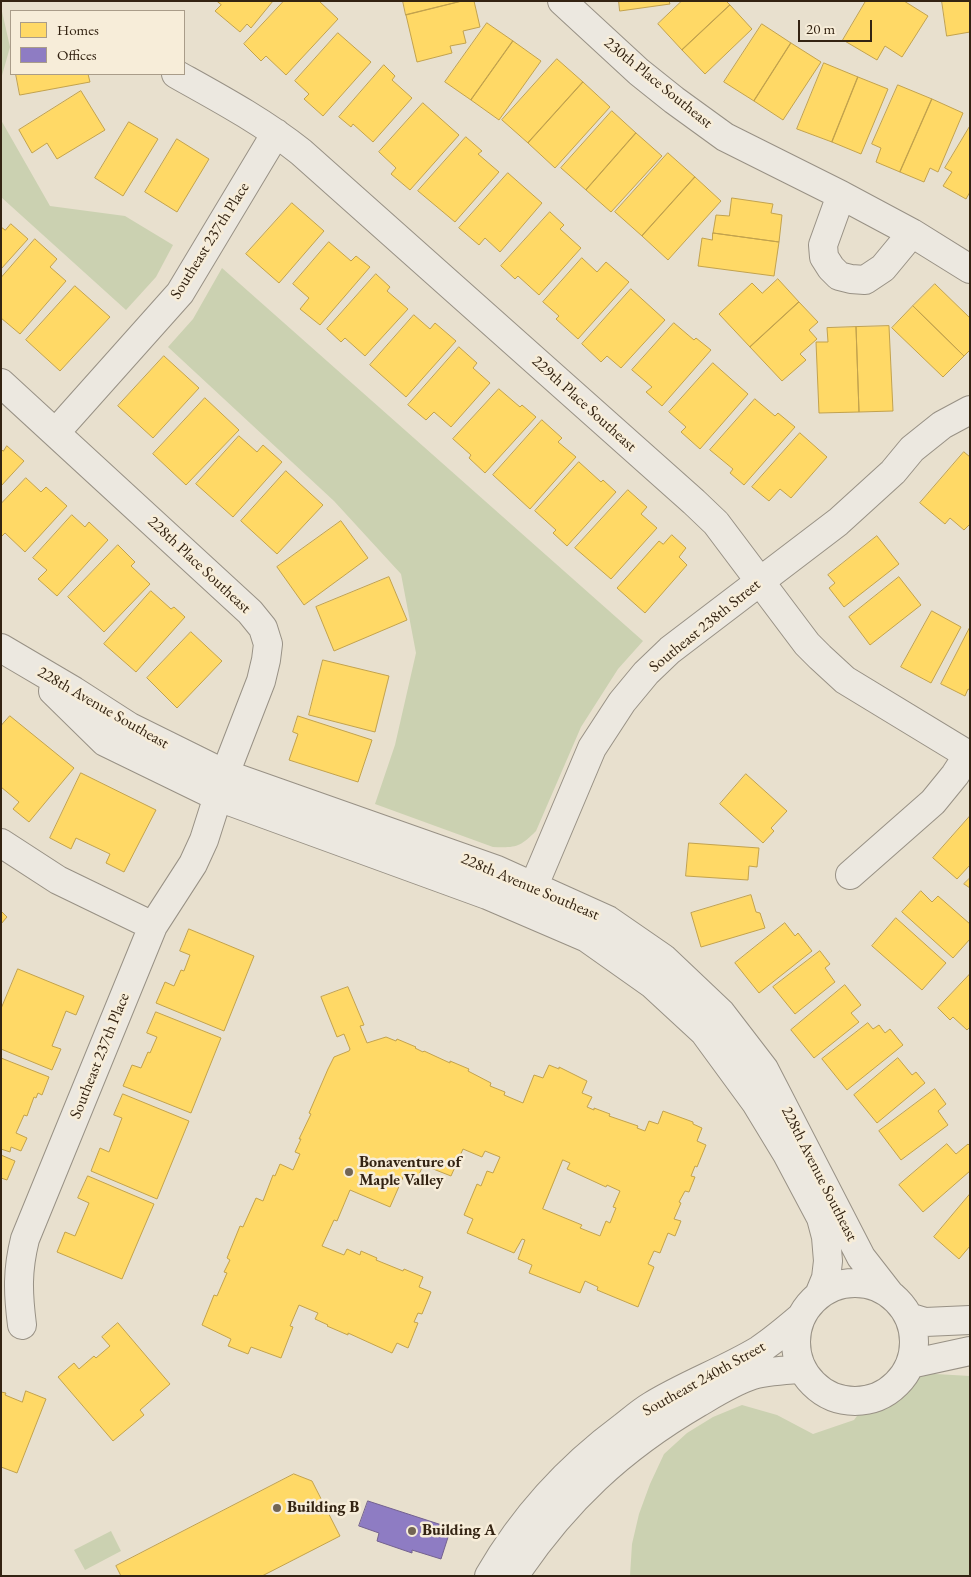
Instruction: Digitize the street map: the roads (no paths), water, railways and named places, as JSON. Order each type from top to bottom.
[{"type":"street","name":"230th Place Southeast","points":[[562,1],[639,72],[725,137],[841,194],[912,233],[970,269]]},
{"type":"street","name":"229th Place Southeast","points":[[178,75],[240,109],[276,133],[694,502],[716,524],[808,644],[845,680],[969,755]]},
{"type":"street","name":"Southeast 237th Place","points":[[56,432],[180,293],[276,133]]},
{"type":"street","points":[[841,194],[823,245],[824,257],[839,276],[865,280],[883,268],[912,233]]},
{"type":"street","name":"228th Place Southeast","points":[[1,384],[56,432],[250,612],[263,628],[268,644],[261,681],[221,786]]},
{"type":"street","name":"Southeast 238th Street","points":[[529,898],[592,748],[622,702],[646,673],[670,650],[838,522],[893,472],[912,449],[942,425],[970,410]]},
{"type":"street","name":"228th Avenue Southeast","points":[[11,654],[74,691],[221,786],[487,895],[529,898],[608,920],[663,958],[721,1013],[764,1069],[861,1257],[889,1293]]},
{"type":"street","points":[[850,875],[933,802],[956,775],[969,755]]},
{"type":"street","name":"Southeast 237th Place","points":[[22,1325],[18,1292],[19,1262],[25,1239],[153,926],[193,864],[204,840],[221,786]]},
{"type":"street","points":[[1,843],[58,880],[153,926]]},
{"type":"street","name":"228th Avenue Southeast","points":[[529,898],[652,984],[704,1032],[756,1103],[787,1154],[821,1218],[826,1237],[828,1262],[826,1278],[819,1295]]},
{"type":"street","points":[[845,1283],[868,1284],[889,1293],[901,1304],[909,1317],[914,1332],[914,1349],[910,1364],[896,1386],[872,1400],[844,1401],[831,1397],[814,1385],[802,1369],[797,1358],[796,1331],[801,1317],[808,1305],[819,1295],[831,1287],[845,1283]]},
{"type":"street","name":"Southeast 240th Street","points":[[489,1576],[506,1546],[535,1510],[568,1472],[601,1443],[648,1408],[757,1351],[801,1317]]},
{"type":"street","points":[[909,1317],[925,1322],[970,1320]]},
{"type":"street","points":[[910,1364],[970,1351]]},
{"type":"street","name":"Southeast 240th Street","points":[[514,1576],[552,1524],[582,1491],[609,1465],[641,1439],[694,1405],[752,1375],[802,1369]]},
{"type":"place","name":"Bonaventure of Maple Valley","points":[[349,1172]]},
{"type":"place","name":"Building B","points":[[277,1508]]},
{"type":"place","name":"Building A","points":[[412,1531]]}]
